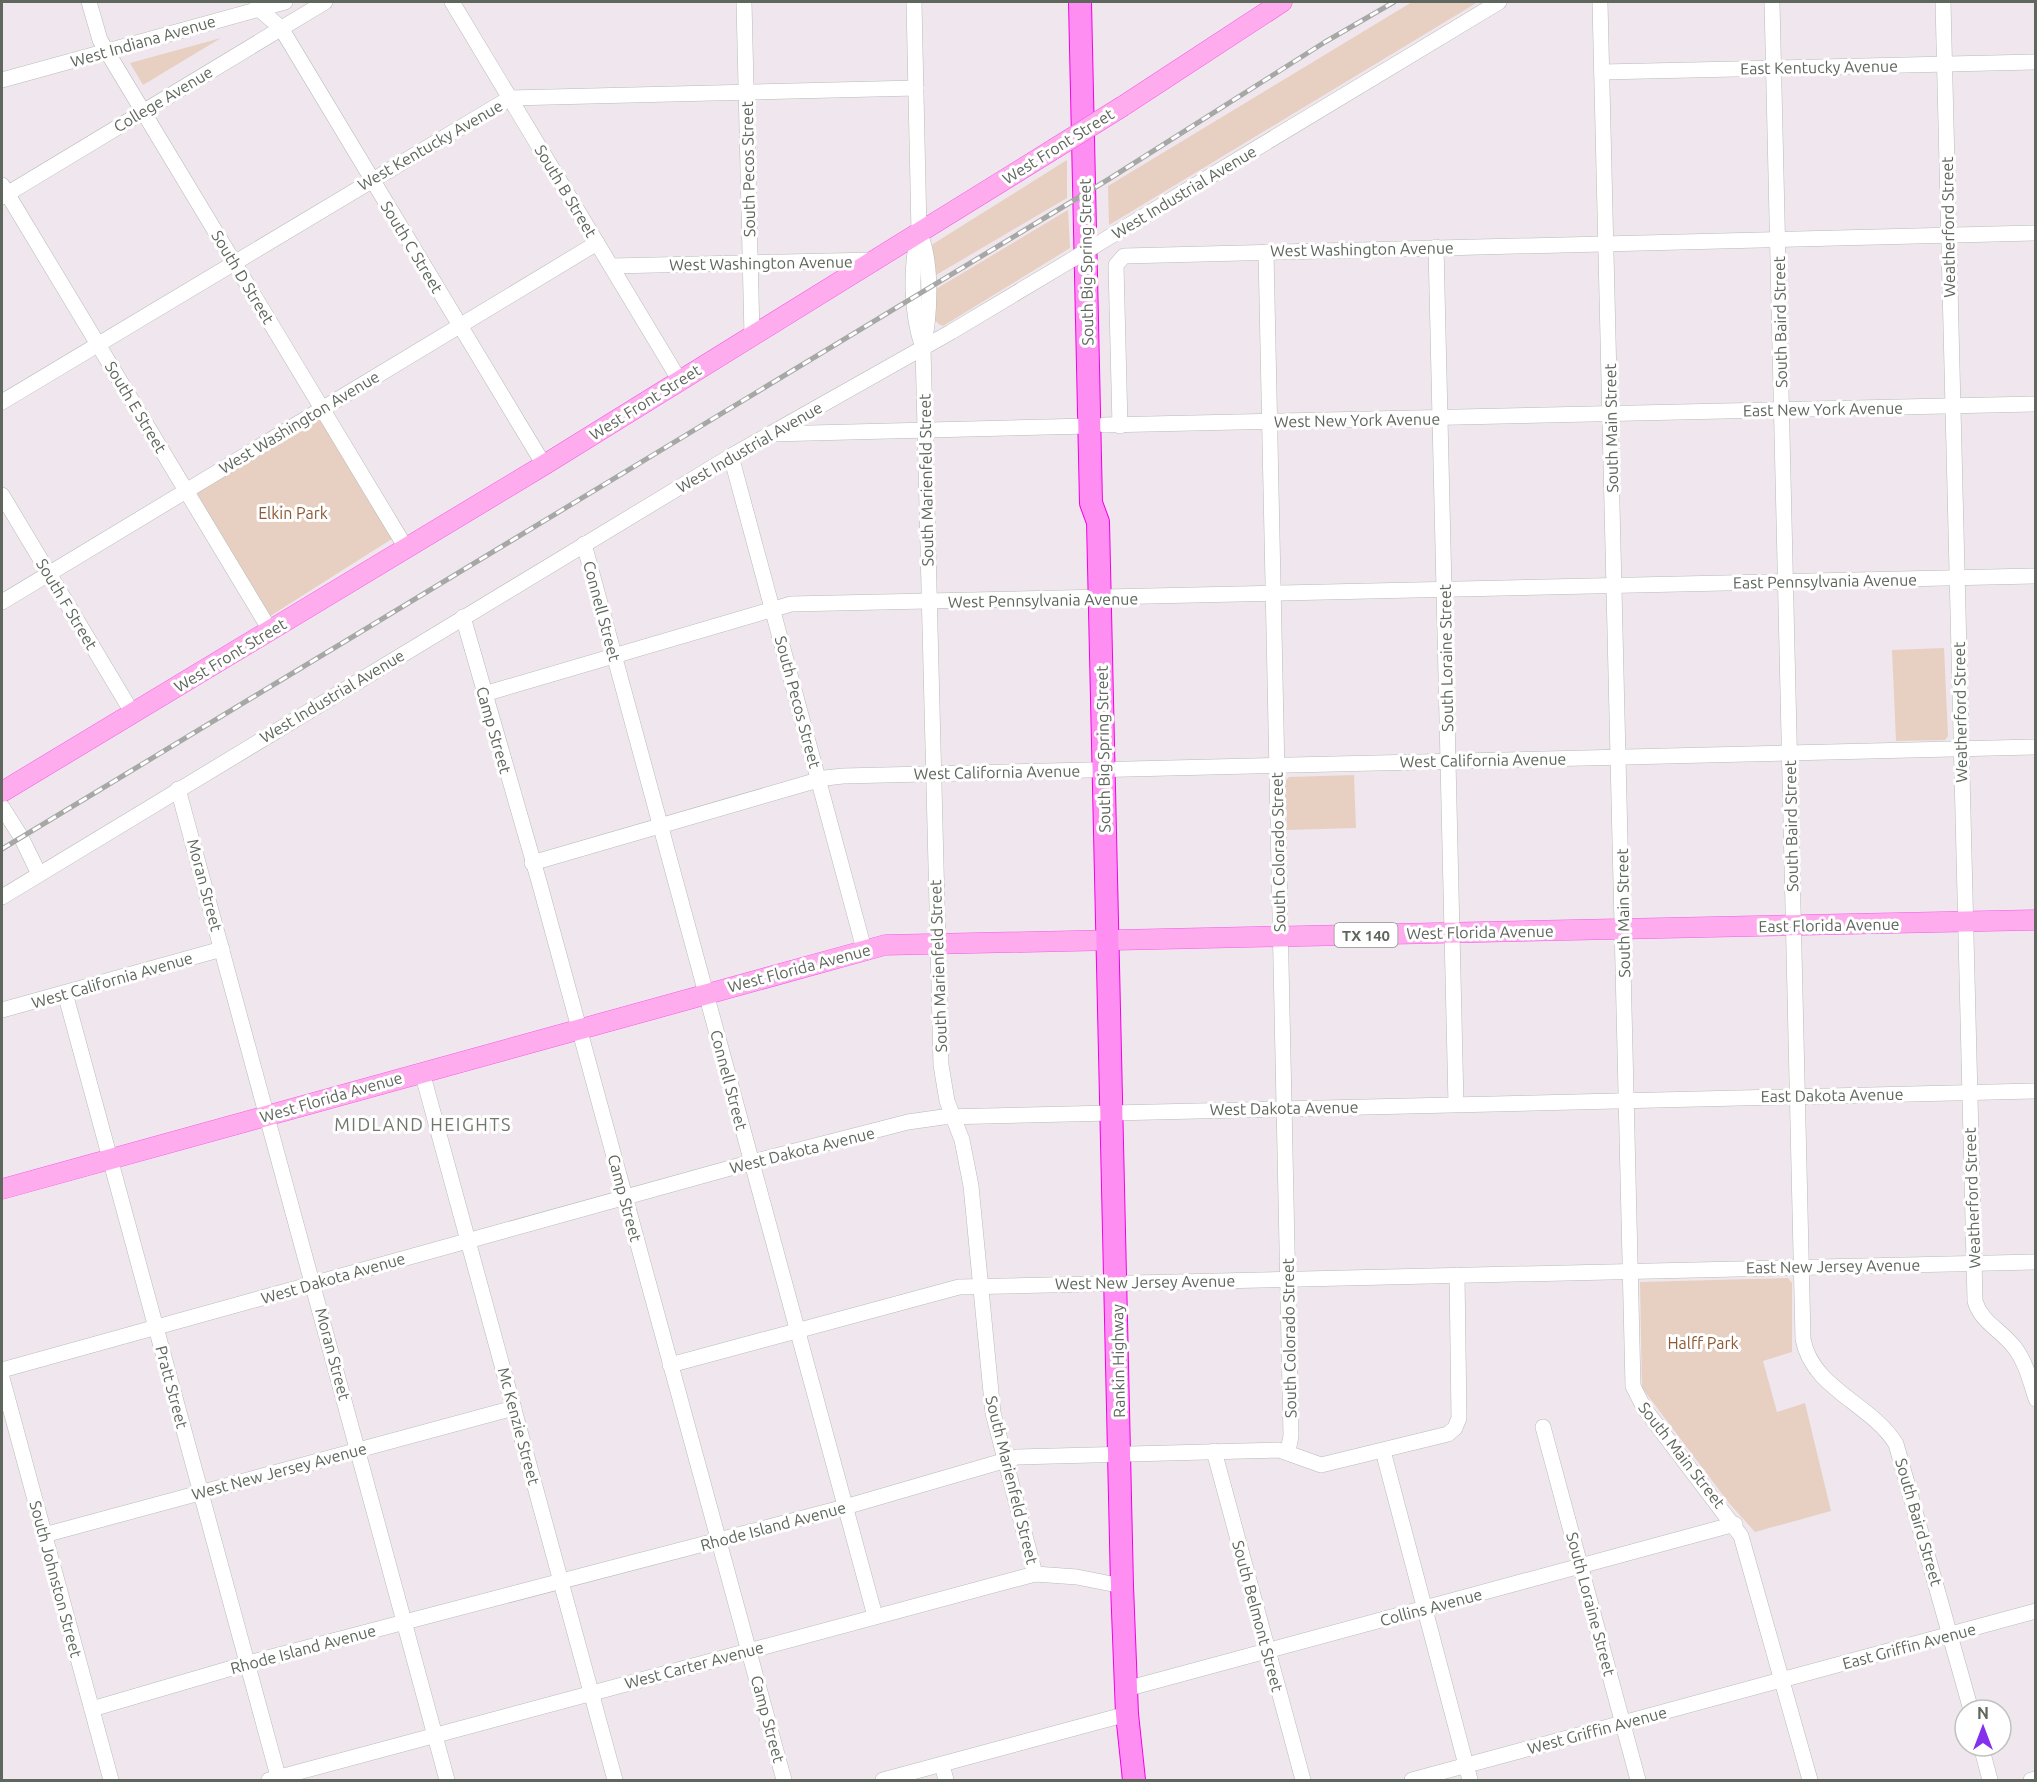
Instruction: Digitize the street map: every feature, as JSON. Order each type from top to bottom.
[{"type":"highway","name":"South Big Spring Street","points":[[1080,2],[1104,426]]},
{"type":"highway","name":"South Big Spring Street","points":[[1092,2],[1104,426],[1104,506],[1098,522],[1108,940]]},
{"type":"highway","name":"Rankin Highway","points":[[1108,940],[1121,1454],[1122,1586],[1127,1714],[1134,1780]]},
{"type":"main road","name":"West Front Street","points":[[2,792],[680,381],[1123,106],[1281,2]]},
{"type":"main road","name":"East Florida Avenue","points":[[1623,929],[2036,921]]},
{"type":"main road","name":"West Florida Avenue","points":[[2,1189],[864,948],[885,945],[1623,929]]},
{"type":"street","name":"South D Street","points":[[89,2],[100,40],[406,548]]},
{"type":"street","name":"West Indiana Avenue","points":[[2,80],[258,5],[285,2]]},
{"type":"street","name":"College Avenue","points":[[3,192],[325,2]]},
{"type":"street","name":"South B Street","points":[[452,2],[680,381]]},
{"type":"street","name":"South Pecos Street","points":[[744,2],[752,336]]},
{"type":"street","name":"South Marienfeld Street","points":[[914,2],[920,232],[914,253],[916,330],[923,348],[936,944],[942,1076],[967,1164],[991,1401],[1035,1574]]},
{"type":"street","name":"West Industrial Avenue","points":[[2,897],[731,456],[923,348],[1500,2]]},
{"type":"street","name":"South Main Street","points":[[1600,2],[1633,1380],[1636,1394],[1735,1524],[1744,1543],[1810,1780]]},
{"type":"street","name":"South Baird Street","points":[[1772,2],[1803,1339],[1808,1358],[1816,1371],[1879,1422],[1896,1444],[1968,1698]]},
{"type":"street","name":"Weatherford Street","points":[[1943,2],[1974,1263],[1977,1308],[1983,1319],[2004,1337],[2020,1356],[2036,1399]]},
{"type":"street","name":"South C Street","points":[[258,5],[281,28],[544,465]]},
{"type":"street","name":"East Kentucky Avenue","points":[[1602,72],[2036,62]]},
{"type":"street","name":"West Kentucky Avenue","points":[[2,402],[371,179],[510,98],[916,88]]},
{"type":"street","name":"South E Street","points":[[3,192],[98,344],[270,630]]},
{"type":"street","name":"West Washington Avenue","points":[[1119,259],[1126,255],[2036,233]]},
{"type":"street","name":"West Washington Avenue","points":[[2,602],[597,243]]},
{"type":"street","name":"South Loraine Street","points":[[1436,248],[1456,1104]]},
{"type":"street","name":"South Colorado Street","points":[[1266,252],[1291,1436],[1288,1451]]},
{"type":"street","name":"South Big Spring Street","points":[[1104,426],[1116,265],[1119,259]]},
{"type":"street","name":"West Washington Avenue","points":[[612,267],[874,260]]},
{"type":"street","name":"East New York Avenue","points":[[1611,414],[2036,404]]},
{"type":"street","name":"West New York Avenue","points":[[768,434],[1611,414]]},
{"type":"street","name":"South Pecos Street","points":[[731,456],[864,948]]},
{"type":"street","name":"South F Street","points":[[2,495],[133,714]]},
{"type":"street","name":"Connell Street","points":[[584,544],[875,1616]]},
{"type":"street","name":"East Pennsylvania Avenue","points":[[1615,586],[2036,576]]},
{"type":"street","name":"West Pennsylvania Avenue","points":[[484,694],[614,654],[791,604],[1615,586]]},
{"type":"street","name":"Camp Street","points":[[463,617],[579,1029],[784,1780]]},
{"type":"street","name":"West California Avenue","points":[[532,863],[819,780],[843,776],[2036,747]]},
{"type":"street","name":"Moran Street","points":[[178,789],[447,1780]]},
{"type":"street","points":[[2,807],[21,837],[39,874]]},
{"type":"street","points":[[2,822],[30,868],[39,874]]},
{"type":"street","name":"West California Avenue","points":[[2,1010],[222,949]]},
{"type":"street","name":"Pratt Street","points":[[64,993],[248,1664],[275,1780]]},
{"type":"street","name":"Mc Kenzie Street","points":[[422,1072],[615,1780]]},
{"type":"street","name":"East Dakota Avenue","points":[[1628,1100],[2036,1091]]},
{"type":"street","name":"West Dakota Avenue","points":[[2,1370],[752,1162],[908,1122],[954,1116],[1628,1100]]},
{"type":"street","name":"East New Jersey Avenue","points":[[1631,1270],[2036,1262]]},
{"type":"street","name":"West New Jersey Avenue","points":[[670,1365],[959,1287],[1631,1270]]},
{"type":"street","name":"Rhode Island Avenue","points":[[92,1709],[404,1620],[561,1582],[1028,1456],[1288,1451],[1321,1466],[1448,1434],[1457,1425],[1459,1418],[1457,1275]]},
{"type":"street","name":"South Johnston Street","points":[[2,1378],[111,1780]]},
{"type":"street","name":"West New Jersey Avenue","points":[[44,1535],[514,1407]]},
{"type":"street","name":"South Loraine Street","points":[[1543,1427],[1638,1780]]},
{"type":"street","name":"South Belmont Street","points":[[1214,1451],[1303,1780]]},
{"type":"street","points":[[1383,1451],[1468,1773]]},
{"type":"street","name":"Collins Avenue","points":[[1126,1689],[1735,1524]]},
{"type":"street","name":"West Carter Avenue","points":[[275,1780],[1035,1574],[1077,1577],[1122,1586]]},
{"type":"street","name":"East Griffin Avenue","points":[[1783,1680],[2036,1611]]},
{"type":"street","name":"West Griffin Avenue","points":[[1412,1780],[1468,1773],[1623,1723],[1783,1680]]},
{"type":"street","points":[[883,1780],[1127,1714]]},
{"type":"street","points":[[1984,1758],[1990,1780]]},
{"type":"street","points":[[942,1765],[946,1780]]},
{"type":"street","points":[[2031,1780],[2036,1779]]},
{"type":"green space","points":[[1412,2],[1478,2],[1109,225],[1108,186]]},
{"type":"green space","points":[[221,38],[143,85],[130,63]]},
{"type":"green space","points":[[1067,160],[1067,198],[931,278],[933,244]]},
{"type":"green space","points":[[1068,210],[1070,248],[943,326],[935,320],[932,312],[931,292]]},
{"type":"green space","name":"Elkin Park","points":[[322,408],[398,535],[264,620],[186,491]]},
{"type":"green space","points":[[1944,648],[1948,736],[1945,740],[1896,741],[1892,650]]},
{"type":"green space","points":[[1354,775],[1356,828],[1287,830],[1285,781],[1289,777]]},
{"type":"green space","name":"Halff Park","points":[[1788,1278],[1792,1283],[1792,1352],[1763,1361],[1777,1412],[1805,1403],[1831,1511],[1755,1532],[1729,1503],[1642,1388],[1640,1282]]},
{"type":"railway","points":[[2,849],[1109,179],[1325,42],[1394,2]]},
{"type":"district","name":"MIDLAND HEIGHTS","points":[[423,1124]]}]
